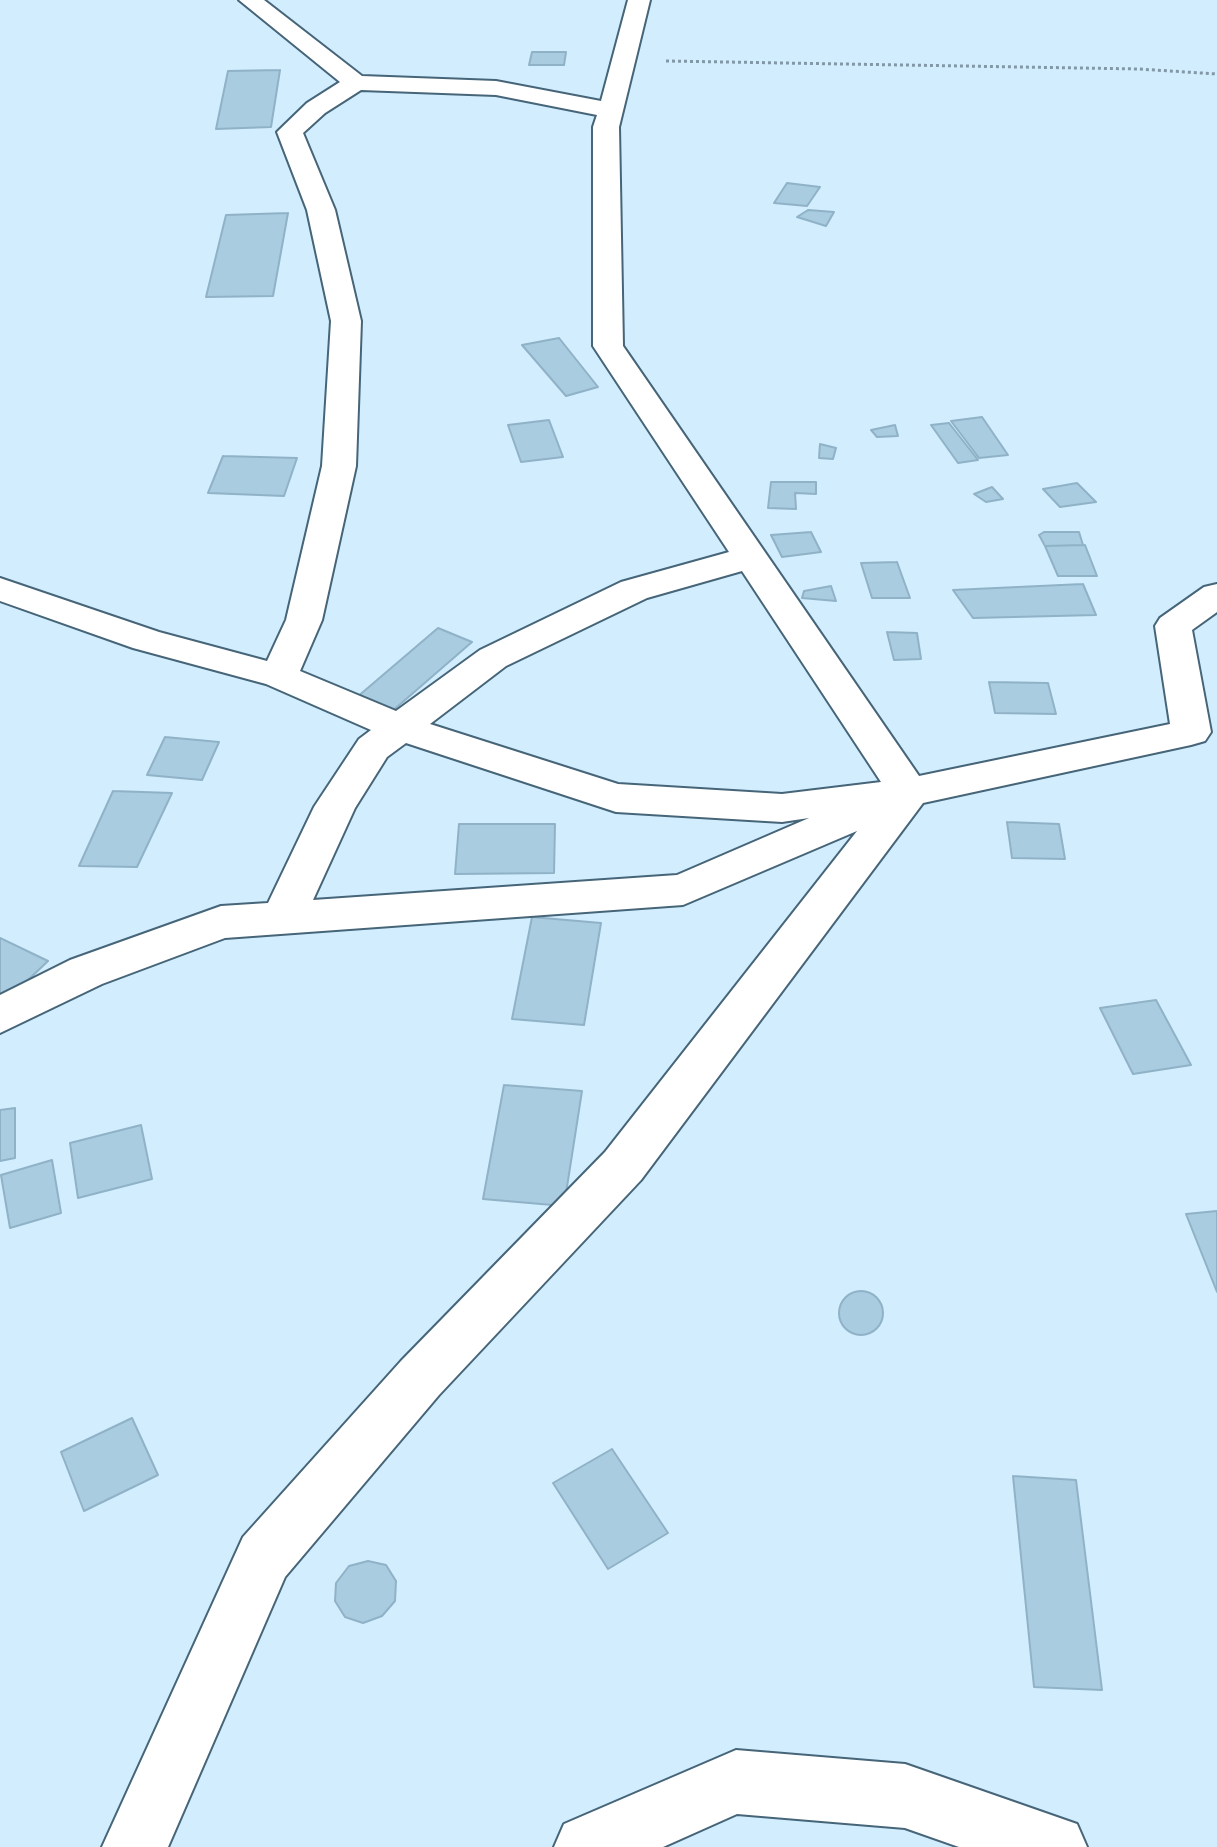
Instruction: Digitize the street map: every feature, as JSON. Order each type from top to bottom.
[{"type":"street","points":[[250,0],[356,83]]},
{"type":"street","points":[[639,0],[606,127],[608,346],[909,792]]},
{"type":"street","points":[[279,676],[304,620],[339,466],[346,321],[321,210],[290,132],[316,108],[356,83],[496,88],[610,110]]},
{"type":"street","points":[[282,919],[335,807],[373,748],[493,658],[634,590],[751,557]]},
{"type":"street","points":[[0,589],[146,640],[279,676],[401,728],[616,798],[782,808],[909,792],[1191,732],[1173,626],[1217,595]]},
{"type":"street","points":[[0,1016],[86,972],[221,922],[683,890],[909,792]]},
{"type":"street","points":[[135,1847],[264,1557],[420,1378],[623,1166],[909,792]]},
{"type":"street","points":[[587,1847],[736,1782],[905,1796],[1054,1847]]},
{"type":"path","points":[[621,61],[1139,69],[1217,74]]},
{"type":"building","points":[[532,52],[566,52],[564,65],[529,65]]},
{"type":"building","points":[[280,70],[271,127],[216,129],[228,71]]},
{"type":"building","points":[[787,183],[820,187],[807,206],[774,203]]},
{"type":"building","points":[[808,210],[834,212],[826,226],[797,217]]},
{"type":"building","points":[[288,213],[273,296],[206,297],[226,215]]},
{"type":"building","points":[[559,338],[598,387],[566,396],[522,345]]},
{"type":"building","points":[[982,417],[1008,455],[979,458],[951,421]]},
{"type":"building","points":[[549,420],[563,457],[521,462],[508,425]]},
{"type":"building","points":[[949,423],[978,460],[958,463],[931,425]]},
{"type":"building","points":[[895,425],[898,436],[877,437],[871,430]]},
{"type":"building","points":[[820,444],[836,448],[833,459],[819,458]]},
{"type":"building","points":[[223,456],[297,458],[284,496],[208,493]]},
{"type":"building","points":[[771,482],[816,482],[816,494],[795,493],[796,509],[768,508]]},
{"type":"building","points":[[1077,483],[1096,502],[1060,507],[1043,489]]},
{"type":"building","points":[[992,487],[1003,499],[986,502],[974,494]]},
{"type":"building","points":[[811,532],[821,552],[782,557],[771,535]]},
{"type":"building","points":[[1044,532],[1079,532],[1083,545],[1045,546],[1039,535]]},
{"type":"building","points":[[1085,545],[1097,576],[1058,576],[1045,546]]},
{"type":"building","points":[[897,562],[910,598],[872,598],[861,563]]},
{"type":"building","points":[[1083,584],[1096,615],[973,618],[953,590]]},
{"type":"building","points":[[831,586],[836,601],[802,598],[804,591]]},
{"type":"building","points":[[438,628],[472,642],[390,713],[356,698]]},
{"type":"building","points":[[887,632],[917,633],[921,659],[894,660]]},
{"type":"building","points":[[989,682],[1048,683],[1056,714],[995,713]]},
{"type":"building","points":[[165,737],[219,742],[202,780],[147,775]]},
{"type":"building","points":[[113,791],[172,793],[137,867],[79,866]]},
{"type":"building","points":[[1007,822],[1059,824],[1065,859],[1012,858]]},
{"type":"building","points":[[459,824],[555,824],[554,873],[455,874]]},
{"type":"building","points":[[532,917],[601,923],[584,1025],[512,1019]]},
{"type":"building","points":[[0,938],[48,961],[6,1001],[0,998]]},
{"type":"building","points":[[1156,1000],[1191,1065],[1133,1074],[1100,1008]]},
{"type":"building","points":[[504,1085],[582,1091],[564,1206],[483,1199]]},
{"type":"building","points":[[15,1108],[15,1158],[0,1161],[0,1110]]},
{"type":"building","points":[[141,1125],[152,1179],[78,1198],[70,1143]]},
{"type":"building","points":[[52,1160],[61,1213],[10,1228],[1,1175]]},
{"type":"building","points":[[1217,1211],[1217,1292],[1186,1214]]},
{"type":"building","points":[[861,1291],[877,1297],[883,1313],[877,1329],[861,1335],[845,1329],[839,1313],[845,1297]]},
{"type":"building","points":[[132,1418],[158,1475],[84,1511],[61,1452]]},
{"type":"building","points":[[612,1449],[668,1533],[608,1569],[553,1483]]},
{"type":"building","points":[[1013,1476],[1076,1480],[1102,1690],[1034,1687]]},
{"type":"building","points":[[368,1561],[386,1565],[396,1581],[395,1601],[382,1616],[363,1623],[345,1617],[335,1601],[336,1583],[349,1566]]}]
